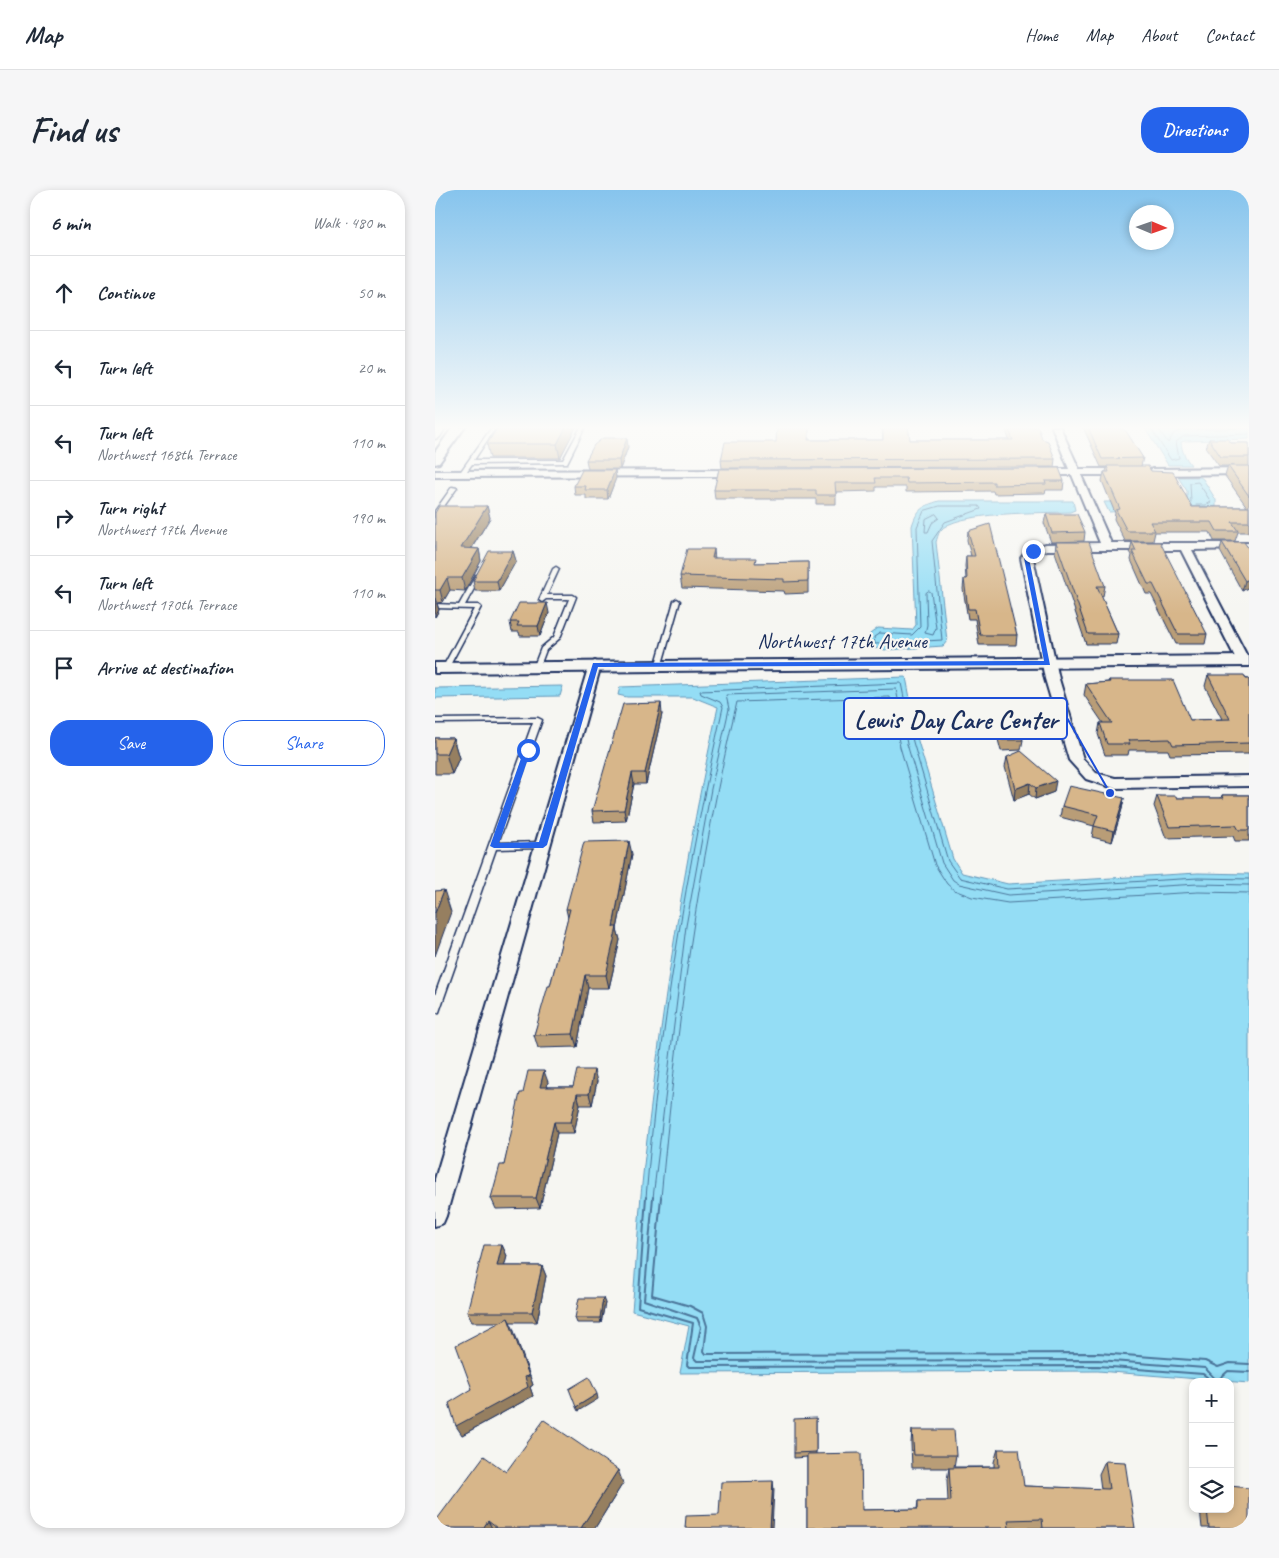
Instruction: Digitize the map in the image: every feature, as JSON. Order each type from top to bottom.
[{"type":"street","points":[[1083,489],[1107,546]]},
{"type":"street","points":[[1185,546],[1246,661]]},
{"type":"street","points":[[1249,546],[1046,547],[1033,551],[1027,558],[1047,663],[1076,760],[1091,776],[1114,783],[1249,782]]},
{"type":"street","name":"Northwest 17th Avenue","points":[[440,668],[659,664],[1246,661]]},
{"type":"street","points":[[435,1216],[595,665]]},
{"type":"lane","points":[[435,515],[453,489]]},
{"type":"lane","points":[[461,606],[483,566]]},
{"type":"lane","points":[[537,610],[556,569]]},
{"type":"lane","points":[[537,666],[543,649],[557,638],[573,597],[543,597]]},
{"type":"lane","points":[[659,664],[677,601]]},
{"type":"lane","points":[[435,606],[477,606],[440,668]]},
{"type":"lane","points":[[435,721],[538,720],[435,1009]]},
{"type":"lane","points":[[494,846],[543,845]]},
{"type":"water","points":[[1186,489],[1209,489],[1216,500],[1216,507],[1109,512],[1104,502],[1182,501],[1187,498]]},
{"type":"water","points":[[939,501],[1073,501],[1075,510],[1070,512],[981,516],[949,524],[940,531],[936,542],[947,641],[943,646],[886,650],[869,647],[870,634],[878,628],[912,630],[916,625],[912,526],[921,509]]},
{"type":"water","points":[[906,677],[918,741],[953,859],[962,873],[1008,884],[1198,873],[1249,874],[1249,1383],[1234,1382],[1234,1378],[1189,1378],[1098,1371],[680,1373],[689,1326],[632,1311],[644,1168],[660,1037],[676,927],[718,707],[693,697],[627,697],[618,695],[620,687]]},
{"type":"water","points":[[563,686],[560,696],[435,698],[435,688]]},
{"type":"building","points":[[836,489],[836,495],[816,495],[816,490],[714,490]]},
{"type":"building","points":[[1112,489],[1182,489],[1192,507],[1249,507],[1249,522],[1232,522],[1238,531],[1217,531],[1212,522],[1150,522],[1155,531],[1127,531],[1116,510],[1120,509]]},
{"type":"building","points":[[439,506],[487,506],[461,548],[479,549],[462,578],[447,578],[440,590],[435,590],[435,513]]},
{"type":"building","points":[[1046,514],[1077,514],[1085,532],[1052,533]]},
{"type":"building","points":[[990,524],[1017,635],[980,635],[975,609],[968,609],[964,579],[967,579],[966,556],[975,556],[968,531]]},
{"type":"building","points":[[1056,542],[1089,542],[1105,586],[1097,586],[1118,634],[1088,634]]},
{"type":"building","points":[[1132,542],[1160,542],[1207,634],[1178,634],[1153,584],[1148,584],[1132,551],[1136,551]]},
{"type":"building","points":[[1222,542],[1244,542],[1249,549],[1249,579],[1245,581]]},
{"type":"building","points":[[687,549],[714,549],[712,558],[756,558],[755,563],[808,562],[808,581],[784,582],[784,579],[680,576]]},
{"type":"building","points":[[489,551],[513,551],[497,581],[473,581]]},
{"type":"building","points":[[519,603],[547,603],[538,626],[517,626],[519,622],[510,622]]},
{"type":"building","points":[[1208,675],[1244,675],[1246,679],[1249,679],[1249,743],[1173,745],[1170,739],[1128,740],[1130,744],[1107,744],[1100,723],[1112,723],[1086,684],[1110,682],[1109,680],[1173,680],[1190,720],[1230,719]]},
{"type":"building","points":[[661,703],[645,773],[632,773],[624,810],[592,811],[623,704]]},
{"type":"building","points":[[1012,706],[1023,740],[1002,740],[993,707]]},
{"type":"building","points":[[435,738],[453,738],[446,754],[435,754]]},
{"type":"building","points":[[1021,751],[1056,781],[1036,788],[1030,783],[1015,789],[1007,757]]},
{"type":"building","points":[[1069,786],[1124,798],[1114,831],[1094,826],[1098,815],[1062,806]]},
{"type":"building","points":[[1222,795],[1249,795],[1249,830],[1239,830],[1236,825],[1169,827],[1157,796],[1224,798]]},
{"type":"building","points":[[629,841],[613,927],[617,927],[606,975],[585,975],[573,1034],[534,1035],[548,986],[550,986],[570,909],[566,909],[584,842]]},
{"type":"building","points":[[444,890],[435,913],[435,891]]},
{"type":"building","points":[[577,1070],[594,1070],[589,1094],[577,1094],[571,1122],[554,1122],[536,1198],[491,1198],[500,1165],[504,1165],[520,1093],[523,1093],[528,1071],[544,1071],[540,1087],[573,1087]]},
{"type":"building","points":[[484,1245],[502,1245],[497,1266],[542,1266],[532,1312],[467,1312]]},
{"type":"building","points":[[579,1298],[603,1298],[600,1318],[575,1318]]},
{"type":"building","points":[[508,1318],[529,1376],[525,1377],[528,1387],[456,1426],[449,1403],[472,1389],[456,1345]]},
{"type":"building","points":[[589,1377],[597,1394],[576,1407],[569,1389]]},
{"type":"building","points":[[816,1418],[816,1452],[794,1453],[794,1419]]},
{"type":"building","points":[[544,1420],[618,1470],[581,1528],[497,1528],[488,1521],[483,1528],[435,1528],[435,1522],[484,1456],[506,1472]]},
{"type":"building","points":[[912,1430],[954,1430],[956,1455],[914,1455]]},
{"type":"building","points":[[998,1449],[1019,1449],[1024,1486],[1109,1489],[1105,1461],[1125,1462],[1135,1528],[1043,1528],[1042,1519],[1008,1520],[1009,1528],[807,1528],[807,1454],[861,1453],[862,1510],[918,1509],[918,1501],[951,1501],[949,1468],[999,1467]]},
{"type":"building","points":[[773,1481],[770,1528],[685,1528],[686,1516],[719,1515],[721,1482]]},
{"type":"building","points":[[1234,1486],[1249,1488],[1249,1528],[1209,1528],[1207,1513],[1234,1513]]},
{"type":"place","name":"Lewis Day Care Center","points":[[1110,793]]},
{"type":"route","points":[[528,750],[494,846],[543,845],[595,665],[1047,663],[1027,558],[1033,551]]}]
